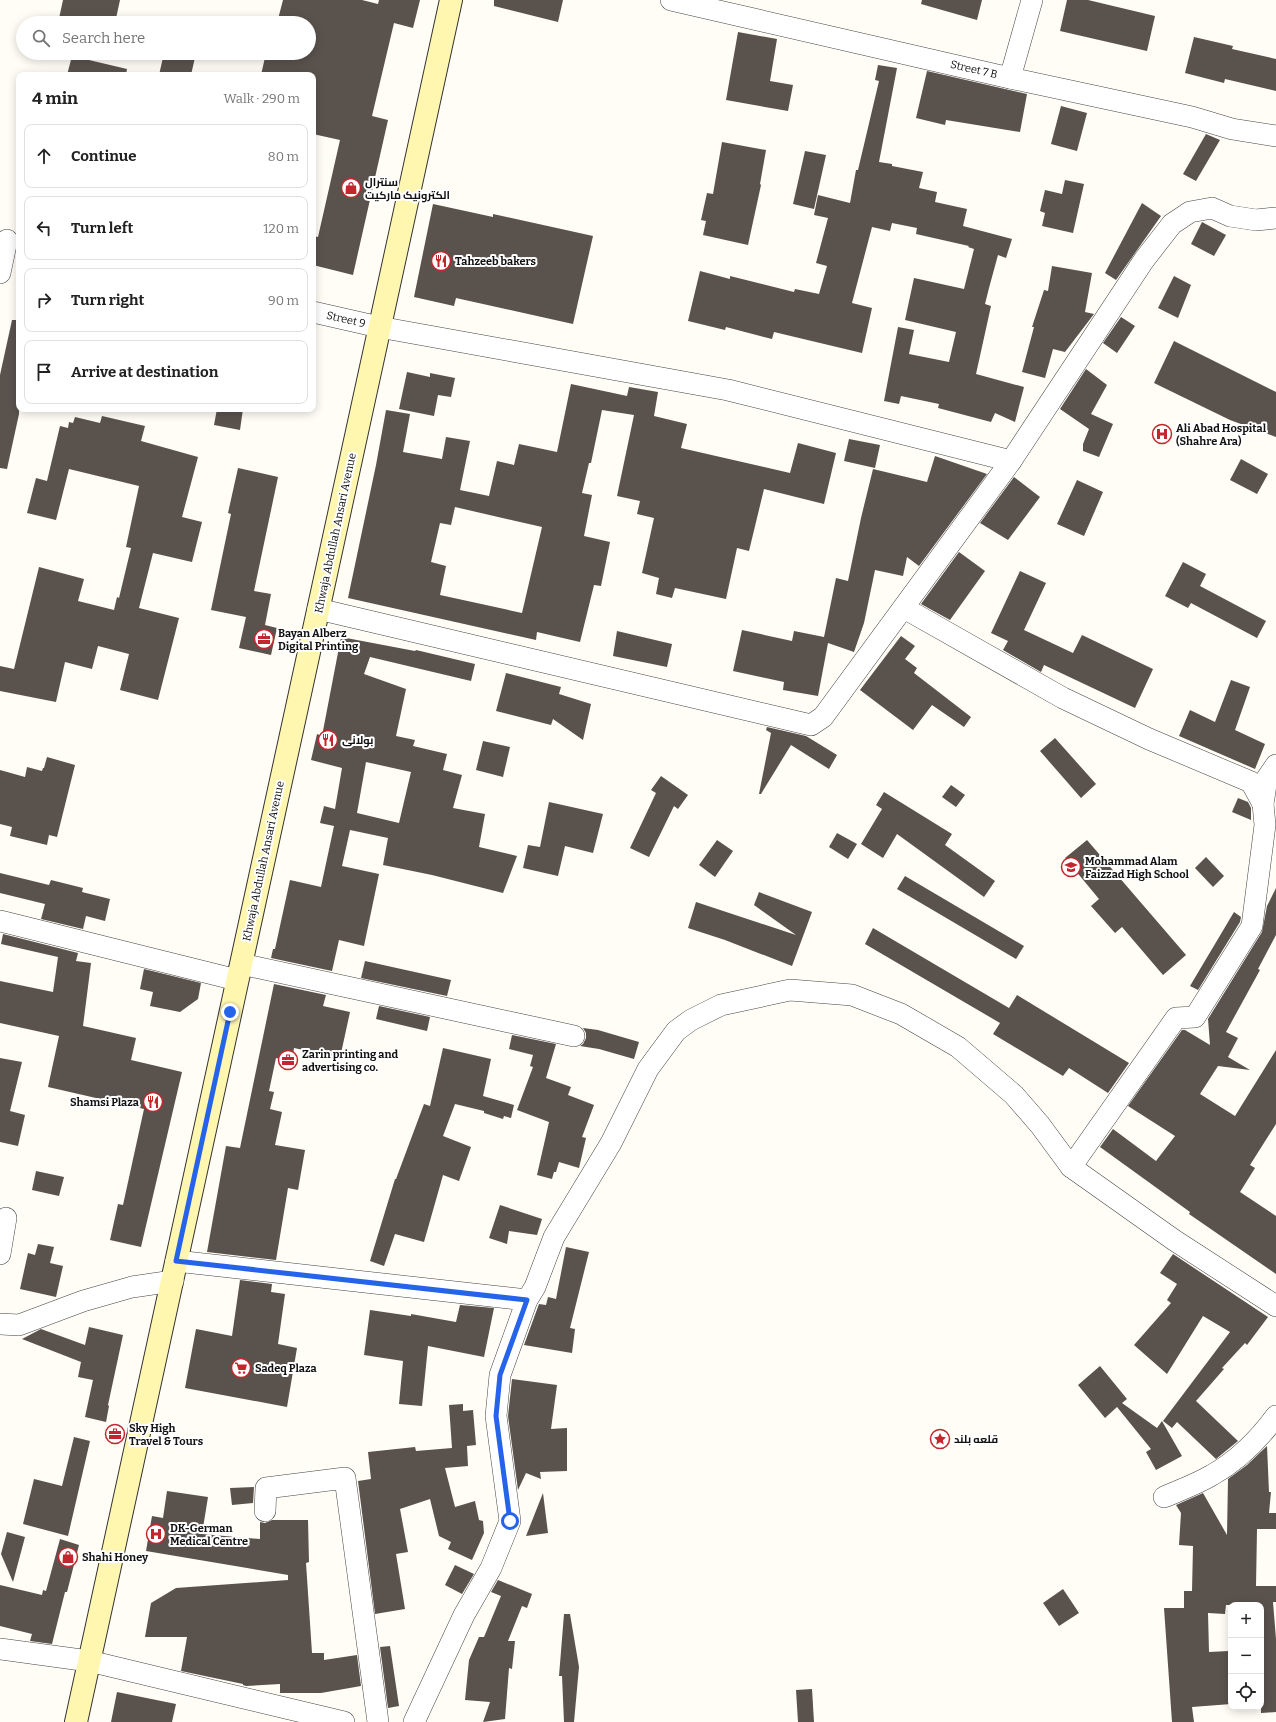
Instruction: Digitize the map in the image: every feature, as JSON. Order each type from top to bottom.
[{"type":"main road","name":"Khwaja Abdullah Ansari Avenue","points":[[76,1722],[451,0]]},
{"type":"street","name":"Street 7 B","points":[[671,0],[1010,78],[1192,117],[1232,129],[1276,136]]},
{"type":"street","points":[[1010,78],[1032,0]]},
{"type":"street","points":[[318,609],[811,725],[823,717],[1011,461],[1144,260],[1172,224],[1190,212],[1212,208],[1230,216],[1256,220],[1276,218]]},
{"type":"street","points":[[0,273],[9,240]]},
{"type":"street","name":"Street 9","points":[[316,313],[379,327],[728,390],[1011,461]]},
{"type":"street","points":[[904,608],[1063,698],[1149,738],[1251,782],[1263,804]]},
{"type":"street","points":[[1071,1167],[1176,1018],[1195,1017],[1252,926],[1265,825],[1263,804],[1267,778],[1276,765]]},
{"type":"street","points":[[0,921],[239,972],[574,1036]]},
{"type":"street","points":[[413,1722],[464,1615],[491,1568],[510,1521],[496,1416],[500,1375],[527,1300],[535,1287],[554,1237],[611,1143],[648,1069],[676,1031],[691,1020],[721,1005],[790,990],[852,995],[901,1014],[958,1046],[1014,1095],[1040,1125],[1071,1167],[1174,1240],[1276,1306]]},
{"type":"street","points":[[0,1254],[6,1218]]},
{"type":"street","points":[[0,1324],[19,1324],[83,1301],[132,1287],[175,1271],[527,1300]]},
{"type":"street","points":[[1164,1497],[1213,1475],[1240,1455],[1264,1432],[1276,1416]]},
{"type":"street","points":[[265,1511],[266,1488],[345,1478],[378,1722]]},
{"type":"street","points":[[0,1649],[89,1661],[344,1722]]},
{"type":"building","points":[[63,0],[120,0],[117,16],[60,16]]},
{"type":"building","points":[[283,0],[362,0],[378,4],[379,0],[420,0],[413,28],[394,23],[372,116],[388,120],[353,275],[316,266],[316,237],[318,237],[340,140],[316,135],[316,72],[262,72],[264,60],[316,60],[316,16],[279,16]]},
{"type":"building","points":[[494,0],[563,0],[558,22],[494,6]]},
{"type":"building","points":[[922,0],[982,0],[977,20],[921,4]]},
{"type":"building","points":[[1067,0],[1088,0],[1155,16],[1147,51],[1060,31]]},
{"type":"building","points":[[738,32],[777,39],[770,81],[793,85],[788,111],[726,100]]},
{"type":"building","points":[[1194,37],[1233,46],[1232,49],[1276,59],[1276,91],[1225,79],[1224,83],[1185,73]]},
{"type":"building","points":[[71,60],[89,60],[127,69],[126,72],[68,72]]},
{"type":"building","points":[[162,60],[194,60],[192,72],[160,72]]},
{"type":"building","points":[[878,65],[897,68],[879,162],[923,172],[919,188],[937,192],[935,202],[967,209],[963,226],[1012,239],[1006,258],[998,255],[989,288],[985,304],[991,306],[976,374],[1024,387],[1015,422],[995,413],[991,422],[938,408],[939,404],[901,396],[899,404],[884,401],[898,327],[914,330],[909,354],[949,362],[956,332],[905,320],[914,278],[964,289],[974,249],[968,247],[969,246],[916,234],[917,228],[892,223],[890,231],[872,227],[852,303],[872,308],[862,353],[774,332],[772,339],[726,327],[725,330],[688,321],[700,271],[730,279],[730,276],[794,292],[795,289],[819,294],[827,266],[816,263],[828,218],[814,215],[818,195],[850,203],[856,170],[858,170],[879,81],[875,80]]},
{"type":"building","points":[[927,71],[1027,94],[1020,132],[946,120],[945,125],[916,118]]},
{"type":"building","points":[[1061,106],[1087,113],[1077,151],[1051,144]]},
{"type":"building","points":[[1206,134],[1220,140],[1196,181],[1183,174]]},
{"type":"building","points":[[722,142],[766,150],[761,185],[748,245],[703,235],[706,221],[701,220],[707,193],[713,194]]},
{"type":"building","points":[[805,151],[826,155],[814,209],[793,204]]},
{"type":"building","points":[[1065,180],[1084,184],[1073,233],[1042,226],[1045,213],[1040,211],[1045,190],[1062,194]]},
{"type":"building","points":[[1142,203],[1161,216],[1116,280],[1105,273]]},
{"type":"building","points":[[433,204],[493,217],[493,214],[593,236],[573,324],[456,298],[454,306],[414,297]]},
{"type":"building","points":[[1202,222],[1226,235],[1214,256],[1191,244]]},
{"type":"building","points":[[1052,266],[1092,273],[1085,312],[1094,314],[1065,352],[1053,349],[1045,378],[1022,372],[1034,327],[1032,327],[1044,290],[1048,291]]},
{"type":"building","points":[[1174,276],[1191,285],[1178,318],[1158,308]]},
{"type":"building","points":[[1121,317],[1135,326],[1117,353],[1103,343]]},
{"type":"building","points":[[12,320],[16,320],[16,412],[19,412],[19,414],[7,469],[0,468],[0,375]]},
{"type":"building","points":[[1174,341],[1276,392],[1276,437],[1230,420],[1154,383]]},
{"type":"building","points":[[1086,369],[1107,385],[1091,414],[1113,424],[1099,457],[1083,451],[1083,444],[1089,429],[1060,409]]},
{"type":"building","points":[[407,372],[430,377],[430,373],[455,378],[451,397],[438,395],[434,416],[399,409]]},
{"type":"building","points":[[571,384],[627,396],[629,387],[658,392],[654,416],[687,424],[681,448],[790,473],[798,443],[836,453],[824,504],[764,489],[749,551],[737,548],[726,599],[675,588],[672,598],[656,594],[659,578],[642,573],[654,518],[637,514],[640,501],[617,496],[634,415],[602,410],[591,463],[589,463],[582,493],[592,495],[584,536],[610,542],[601,586],[594,585],[580,642],[537,632],[536,640],[348,598],[386,410],[410,414],[403,452],[442,459],[446,437],[470,441],[460,490],[489,496],[497,461],[514,465],[519,444],[557,452]],"holes":[[[455,507],[542,527],[522,613],[440,595],[446,566],[431,562],[440,523],[451,525]]]},
{"type":"building","points":[[216,412],[243,412],[240,430],[214,425]]},
{"type":"building","points":[[102,416],[145,426],[141,441],[198,457],[182,517],[202,522],[192,562],[153,553],[139,608],[179,618],[158,700],[120,690],[129,654],[98,646],[92,669],[65,662],[56,702],[0,691],[0,666],[14,669],[39,567],[84,579],[78,601],[114,610],[117,597],[119,598],[131,548],[126,547],[139,486],[69,469],[56,520],[27,513],[36,478],[47,481],[60,426],[68,428],[69,422],[73,423],[75,417],[100,423]]},
{"type":"building","points":[[849,439],[880,445],[875,468],[844,461]]},
{"type":"building","points":[[935,456],[987,474],[919,566],[907,557],[903,576],[875,570],[864,623],[854,652],[828,643],[818,696],[783,690],[784,682],[733,671],[742,630],[792,641],[794,631],[824,637],[836,578],[848,581],[873,469],[927,482]]},
{"type":"building","points":[[1241,459],[1268,474],[1257,494],[1230,480]]},
{"type":"building","points":[[238,468],[278,477],[254,591],[271,594],[265,625],[277,628],[271,655],[239,648],[246,617],[211,610],[231,514],[228,513]]},
{"type":"building","points":[[1014,477],[1040,497],[1008,540],[980,523]]},
{"type":"building","points":[[1077,480],[1103,492],[1084,536],[1057,524]]},
{"type":"building","points":[[959,552],[985,571],[950,620],[921,604]]},
{"type":"building","points":[[1183,562],[1206,574],[1200,586],[1266,621],[1257,638],[1191,603],[1188,608],[1165,596]]},
{"type":"building","points":[[1020,571],[1046,583],[1024,630],[1073,653],[1082,635],[1153,669],[1135,708],[1044,665],[1041,672],[1003,650],[1008,641],[991,633]]},
{"type":"building","points":[[617,631],[672,644],[667,667],[613,656]]},
{"type":"building","points":[[901,636],[915,646],[905,659],[917,668],[914,673],[971,717],[964,727],[932,705],[913,730],[860,690]]},
{"type":"building","points":[[341,637],[416,650],[475,664],[471,681],[370,657],[364,674],[406,689],[396,736],[415,740],[413,746],[447,754],[443,770],[462,775],[453,808],[485,814],[479,847],[517,856],[503,893],[432,875],[383,865],[388,838],[350,830],[342,866],[379,874],[364,946],[339,940],[332,971],[271,958],[273,949],[275,949],[290,880],[321,887],[334,826],[320,823],[324,806],[335,809],[342,768],[311,760],[317,734],[322,736]],"holes":[[[366,762],[411,772],[399,823],[357,813]]]},
{"type":"building","points":[[506,673],[561,687],[559,694],[591,704],[583,740],[553,719],[551,725],[496,711]]},
{"type":"building","points":[[1231,680],[1250,687],[1235,730],[1265,744],[1255,769],[1179,736],[1190,710],[1215,722]]},
{"type":"building","points":[[767,727],[806,736],[837,755],[829,769],[791,745],[761,794],[759,794],[771,733],[766,730]]},
{"type":"building","points":[[1055,738],[1096,784],[1081,798],[1040,751]]},
{"type":"building","points":[[483,741],[510,747],[503,777],[476,770]]},
{"type":"building","points":[[47,757],[75,765],[57,837],[49,835],[47,845],[10,836],[12,827],[0,824],[0,770],[25,777],[27,767],[42,771]]},
{"type":"building","points":[[661,776],[688,795],[678,809],[674,806],[649,857],[630,848],[656,793],[651,790]]},
{"type":"building","points":[[951,785],[965,795],[956,807],[942,797]]},
{"type":"building","points":[[884,792],[952,834],[945,845],[995,881],[984,897],[897,834],[883,858],[861,844],[882,809],[876,805]]},
{"type":"building","points":[[1238,798],[1248,802],[1251,808],[1251,820],[1232,812]]},
{"type":"building","points":[[549,802],[603,814],[593,853],[565,846],[558,876],[523,868],[528,845],[540,847]]},
{"type":"building","points":[[837,833],[857,844],[848,859],[829,847]]},
{"type":"building","points":[[717,840],[733,851],[715,877],[699,865]]},
{"type":"building","points":[[1087,840],[1186,955],[1163,975],[1122,927],[1115,933],[1091,906],[1099,899],[1065,858]]},
{"type":"building","points":[[1206,857],[1224,876],[1213,887],[1195,868]]},
{"type":"building","points":[[0,873],[49,885],[51,880],[83,888],[82,892],[110,899],[105,921],[86,916],[83,929],[41,919],[45,904],[0,893]]},
{"type":"building","points":[[905,876],[1024,946],[1016,959],[897,889]]},
{"type":"building","points":[[1276,888],[1276,935],[1258,969],[1260,970],[1226,1032],[1238,1038],[1228,1057],[1250,1070],[1218,1066],[1200,1094],[1235,1116],[1276,1050],[1276,1124],[1250,1165],[1255,1168],[1240,1192],[1276,1216],[1276,1274],[1189,1214],[1190,1212],[1100,1147],[1113,1129],[1156,1161],[1175,1136],[1128,1106],[1182,1030],[1185,1030],[1210,1045],[1208,1019],[1262,932],[1267,906]]},
{"type":"building","points":[[759,892],[812,912],[792,966],[725,940],[688,928],[696,902],[796,935],[754,905]]},
{"type":"building","points":[[1234,912],[1241,917],[1240,922],[1198,990],[1190,986]]},
{"type":"building","points":[[873,928],[1009,1008],[1017,995],[1129,1063],[1108,1093],[1069,1068],[1063,1076],[993,1034],[1000,1023],[865,944]]},
{"type":"building","points":[[3,934],[78,953],[76,961],[91,963],[83,1026],[136,1038],[131,1060],[182,1072],[141,1247],[110,1240],[118,1204],[123,1205],[144,1109],[48,1087],[59,1036],[0,1023],[0,981],[53,992],[58,957],[1,944]]},
{"type":"building","points":[[365,961],[451,980],[447,996],[361,978]]},
{"type":"building","points":[[144,969],[201,983],[198,999],[180,1012],[150,1006],[153,992],[140,989]]},
{"type":"building","points":[[274,984],[326,995],[323,1006],[350,1012],[340,1058],[294,1048],[292,1062],[276,1058],[269,1091],[274,1092],[270,1109],[282,1112],[275,1145],[305,1150],[298,1190],[288,1188],[276,1260],[207,1252],[226,1146],[240,1148]]},
{"type":"building","points":[[379,1006],[430,1017],[427,1031],[376,1019]]},
{"type":"building","points":[[583,1028],[598,1030],[639,1042],[634,1059],[599,1049],[580,1046],[586,1038],[586,1033]]},
{"type":"building","points":[[512,1035],[556,1044],[546,1078],[571,1087],[568,1095],[594,1105],[582,1137],[586,1138],[579,1168],[559,1162],[552,1179],[537,1175],[549,1122],[517,1110],[533,1067],[530,1066],[533,1055],[509,1049]]},
{"type":"building","points":[[443,1048],[491,1059],[483,1096],[514,1105],[511,1118],[504,1116],[503,1119],[484,1113],[484,1111],[455,1104],[443,1136],[471,1147],[459,1181],[443,1175],[424,1242],[395,1234],[384,1266],[370,1261],[395,1179],[424,1104],[430,1106]]},
{"type":"building","points":[[0,1058],[22,1062],[10,1111],[25,1115],[18,1146],[0,1142]]},
{"type":"building","points":[[36,1171],[64,1177],[59,1196],[32,1190]]},
{"type":"building","points":[[500,1205],[542,1219],[537,1235],[509,1231],[507,1244],[489,1238]]},
{"type":"building","points":[[38,1244],[54,1247],[50,1263],[63,1266],[56,1297],[20,1289],[28,1253],[35,1255]]},
{"type":"building","points":[[566,1247],[589,1252],[570,1328],[575,1329],[572,1353],[524,1345],[539,1304],[546,1305],[548,1297],[556,1299]]},
{"type":"building","points":[[1173,1254],[1268,1317],[1247,1345],[1245,1343],[1222,1368],[1224,1369],[1196,1401],[1238,1441],[1216,1459],[1177,1422],[1172,1428],[1163,1421],[1230,1332],[1203,1316],[1167,1374],[1134,1345],[1171,1303],[1167,1300],[1177,1284],[1160,1273]]},
{"type":"building","name":"Sadeq Plaza","points":[[240,1280],[272,1284],[271,1292],[285,1294],[278,1344],[297,1348],[287,1407],[185,1388],[196,1329],[232,1336]]},
{"type":"building","points":[[460,1305],[494,1308],[484,1357],[428,1346],[422,1406],[399,1404],[403,1361],[364,1355],[370,1310],[411,1316],[411,1314],[456,1322]]},
{"type":"building","points":[[89,1327],[123,1335],[108,1405],[106,1422],[85,1417],[93,1380],[78,1377],[81,1362],[22,1339],[41,1329],[85,1345]]},
{"type":"building","points":[[1100,1366],[1127,1399],[1122,1403],[1157,1428],[1162,1421],[1182,1456],[1156,1470],[1146,1452],[1151,1449],[1117,1407],[1105,1418],[1078,1385]]},
{"type":"building","points":[[512,1379],[557,1385],[551,1429],[567,1428],[567,1471],[540,1472],[541,1479],[526,1473],[518,1490],[508,1416]]},
{"type":"building","points":[[463,1404],[463,1411],[473,1410],[476,1445],[467,1446],[468,1466],[445,1468],[455,1507],[475,1501],[479,1520],[483,1521],[484,1533],[472,1560],[448,1549],[451,1542],[439,1536],[430,1499],[400,1509],[408,1552],[396,1554],[405,1609],[375,1614],[358,1481],[371,1479],[368,1452],[415,1447],[416,1451],[452,1448],[449,1405]]},
{"type":"building","points":[[74,1437],[90,1441],[68,1536],[23,1524],[34,1479],[62,1486]]},
{"type":"building","points":[[1267,1446],[1269,1492],[1271,1492],[1269,1513],[1276,1513],[1276,1529],[1257,1529],[1256,1586],[1276,1586],[1276,1602],[1273,1602],[1276,1639],[1276,1712],[1261,1713],[1261,1710],[1264,1710],[1264,1602],[1228,1602],[1228,1605],[1226,1605],[1225,1614],[1208,1613],[1209,1652],[1228,1651],[1228,1704],[1192,1707],[1194,1722],[1172,1722],[1164,1608],[1184,1608],[1184,1591],[1192,1591],[1193,1546],[1179,1545],[1181,1513],[1176,1505],[1203,1493],[1227,1535],[1228,1479],[1247,1465]]},
{"type":"building","points":[[254,1487],[253,1503],[232,1505],[230,1488]]},
{"type":"building","points":[[167,1491],[208,1497],[202,1534],[260,1539],[260,1522],[265,1523],[272,1520],[308,1520],[309,1562],[306,1563],[312,1653],[324,1653],[324,1660],[357,1655],[361,1686],[321,1693],[280,1693],[280,1684],[246,1686],[243,1684],[181,1671],[187,1637],[145,1637],[151,1603],[176,1588],[288,1580],[288,1575],[146,1551],[152,1516],[163,1518]]},
{"type":"building","points":[[543,1493],[548,1533],[526,1536]]},
{"type":"building","points":[[7,1532],[25,1537],[13,1582],[1,1554]]},
{"type":"building","points":[[60,1539],[79,1545],[52,1644],[30,1641],[32,1634],[0,1626],[0,1585],[42,1595],[43,1590],[46,1591]]},
{"type":"building","points":[[455,1565],[474,1574],[462,1594],[445,1585]]},
{"type":"building","points":[[498,1580],[532,1594],[527,1608],[522,1606],[508,1641],[515,1641],[512,1669],[509,1668],[505,1719],[483,1722],[490,1702],[465,1700],[469,1660],[479,1637],[484,1637],[501,1596],[491,1592]]},
{"type":"building","points":[[1063,1589],[1079,1613],[1059,1626],[1043,1603]]},
{"type":"building","points":[[564,1614],[570,1614],[579,1667],[574,1722],[564,1722],[562,1676],[559,1676]]},
{"type":"building","points":[[390,1646],[399,1706],[388,1708],[380,1647]]},
{"type":"building","points":[[812,1689],[814,1722],[798,1722],[796,1690]]},
{"type":"building","points":[[117,1692],[176,1704],[172,1722],[111,1722]]},
{"type":"place","name":"سنترال الکترونیک مارکیت","points":[[351,188]]},
{"type":"place","name":"Tahzeeb bakers","points":[[441,261]]},
{"type":"place","name":"Ali Abad Hospital (Shahre Ara)","points":[[1162,434]]},
{"type":"place","name":"Bayan Alberz Digital Printing","points":[[264,639]]},
{"type":"place","name":"بولانی","points":[[328,740]]},
{"type":"place","name":"Mohammad Alam Faizzad High School","points":[[1071,867]]},
{"type":"place","name":"Zarin printing and advertising co.","points":[[288,1060]]},
{"type":"place","name":"Shamsi Plaza","points":[[153,1102]]},
{"type":"place","name":"Sadeq Plaza","points":[[241,1368]]},
{"type":"place","name":"Sky High Travel & Tours","points":[[115,1434]]},
{"type":"place","name":"قلعه بلند","points":[[940,1439]]},
{"type":"place","name":"DK-German Medical Centre","points":[[156,1534]]},
{"type":"place","name":"Shahi Honey","points":[[68,1557]]},
{"type":"route","points":[[230,1012],[176,1261],[527,1300],[500,1375],[496,1416],[510,1521]]}]
